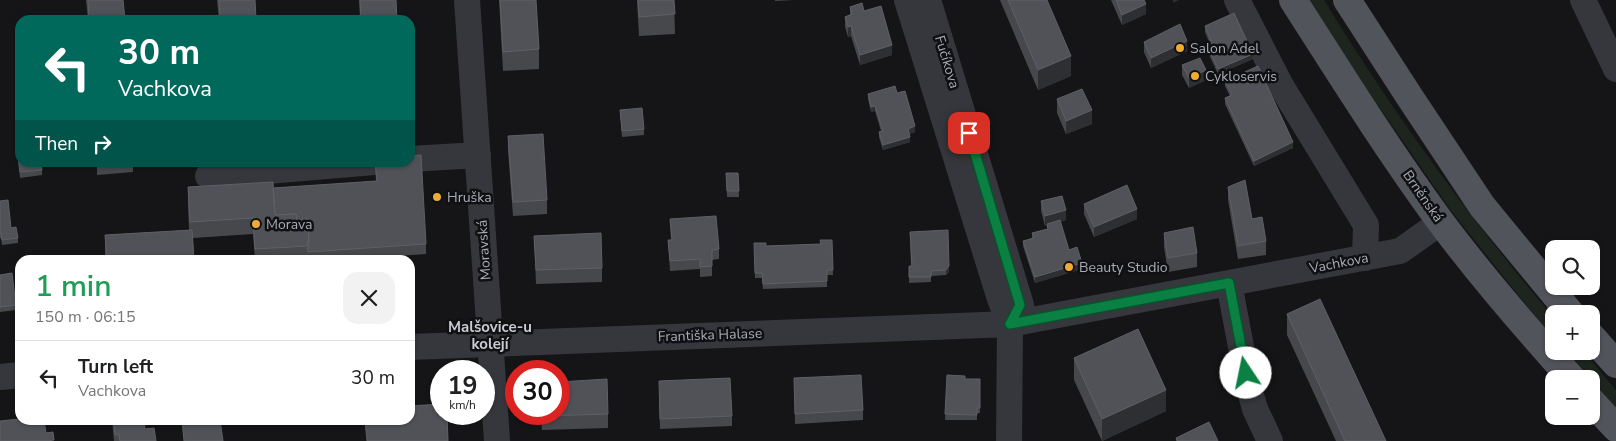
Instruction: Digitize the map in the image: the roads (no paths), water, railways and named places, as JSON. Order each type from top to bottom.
[{"type":"main road","name":"Brněnská","points":[[1293,0],[1374,127],[1441,222],[1521,322],[1564,370]]},
{"type":"main road","points":[[1347,0],[1482,206],[1564,305]]},
{"type":"main road","points":[[1600,346],[1616,364]]},
{"type":"main road","points":[[1600,411],[1616,428]]},
{"type":"street","name":"Moravská","points":[[467,0],[497,441]]},
{"type":"street","name":"Fučíkova","points":[[907,0],[1000,299],[1010,324],[1009,441]]},
{"type":"street","name":"Fučíkova","points":[[928,0],[1020,305],[1010,324]]},
{"type":"street","points":[[1237,0],[1280,84],[1366,225],[1365,258]]},
{"type":"street","points":[[1583,0],[1616,69]]},
{"type":"street","points":[[415,160],[478,154]]},
{"type":"street","points":[[208,176],[315,167]]},
{"type":"street","name":"Vachkova","points":[[1010,324],[1400,251],[1441,222]]},
{"type":"street","points":[[1229,283],[1248,384],[1255,409],[1270,441]]},
{"type":"street","name":"Františka Halase","points":[[415,347],[1010,324]]},
{"type":"street","points":[[0,377],[15,376]]},
{"type":"place","name":"Salon Adel","points":[[1180,48]]},
{"type":"place","name":"Cykloservis","points":[[1195,76]]},
{"type":"place","name":"Hruška","points":[[437,197]]},
{"type":"place","name":"Morava","points":[[256,224]]},
{"type":"place","name":"Beauty Studio","points":[[1069,267]]},
{"type":"district","name":"Malšovice-u kolejí","points":[[490,336]]}]
